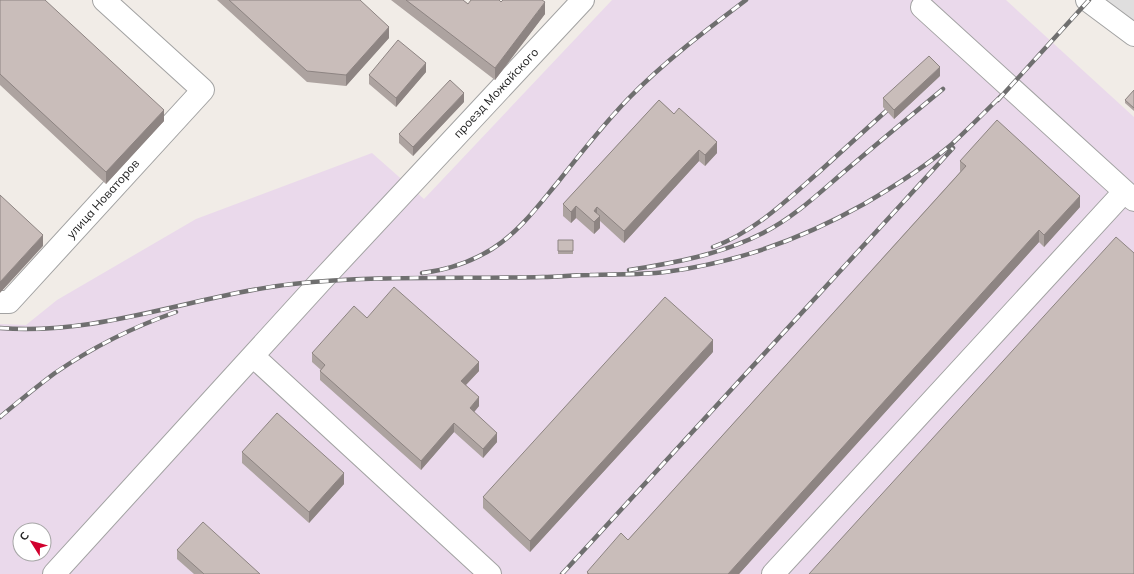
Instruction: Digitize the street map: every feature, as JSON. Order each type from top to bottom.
[{"type":"street","name":"улица Новаторов","points":[[0,302],[9,302],[203,90],[104,0]]},
{"type":"street","name":"проезд Можайского","points":[[54,574],[253,356],[583,0]]},
{"type":"street","points":[[1087,0],[1134,35]]},
{"type":"street","points":[[773,574],[1129,196],[922,7]]},
{"type":"street","points":[[253,356],[490,574]]},
{"type":"shaded area","points":[[612,0],[1006,0],[1134,117],[1134,574],[0,574],[0,324],[26,325],[57,300],[196,219],[372,153],[424,199]]},
{"type":"shaded area","points":[[1105,0],[1134,0],[1134,22]]},
{"type":"building","points":[[0,0],[45,0],[164,110],[106,172],[0,74]]},
{"type":"building","points":[[229,0],[360,0],[389,27],[346,75],[307,71]]},
{"type":"building","points":[[406,0],[463,0],[468,4],[471,0],[499,0],[501,2],[503,0],[542,0],[545,2],[495,68]]},
{"type":"building","points":[[398,40],[426,63],[396,98],[369,75]]},
{"type":"building","points":[[929,56],[940,67],[894,110],[883,98]]},
{"type":"building","points":[[450,80],[464,93],[413,147],[399,134]]},
{"type":"building","points":[[1134,90],[1134,108],[1125,100]]},
{"type":"building","points":[[659,100],[674,114],[679,108],[717,142],[705,155],[699,150],[624,231],[597,207],[594,211],[600,216],[594,222],[576,206],[571,212],[563,204]]},
{"type":"building","points":[[997,120],[1080,196],[1044,235],[1039,230],[728,574],[589,574],[587,572],[621,533],[628,540],[966,166],[960,161]]},
{"type":"building","points":[[0,195],[43,235],[0,282]]},
{"type":"building","points":[[1116,237],[1134,253],[1134,574],[809,574]]},
{"type":"building","points":[[558,240],[573,240],[573,251],[558,251]]},
{"type":"building","points":[[394,287],[479,362],[461,381],[479,397],[470,408],[497,433],[483,449],[454,423],[421,461],[320,371],[325,365],[312,353],[354,306],[367,318]]},
{"type":"building","points":[[665,297],[713,340],[530,541],[483,497]]},
{"type":"building","points":[[277,413],[344,473],[309,512],[242,452]]},
{"type":"building","points":[[203,522],[260,574],[204,574],[177,550]]},
{"type":"railway","points":[[422,273],[450,268],[467,262],[484,254],[511,235],[535,209],[628,99],[670,60],[746,0]]},
{"type":"railway","points":[[998,100],[1089,0]]},
{"type":"railway","points":[[629,270],[698,257],[731,247],[763,233],[812,200],[943,89]]},
{"type":"railway","points":[[0,328],[38,329],[74,326],[147,313],[256,289],[293,284],[386,278],[549,277],[646,274],[691,268],[743,256],[793,239],[841,217],[910,176],[952,144],[1001,96]]},
{"type":"railway","points":[[713,247],[728,241],[769,215],[895,103]]},
{"type":"railway","points":[[562,574],[953,148]]},
{"type":"railway","points":[[0,417],[55,373],[99,346],[144,324],[176,312]]}]
